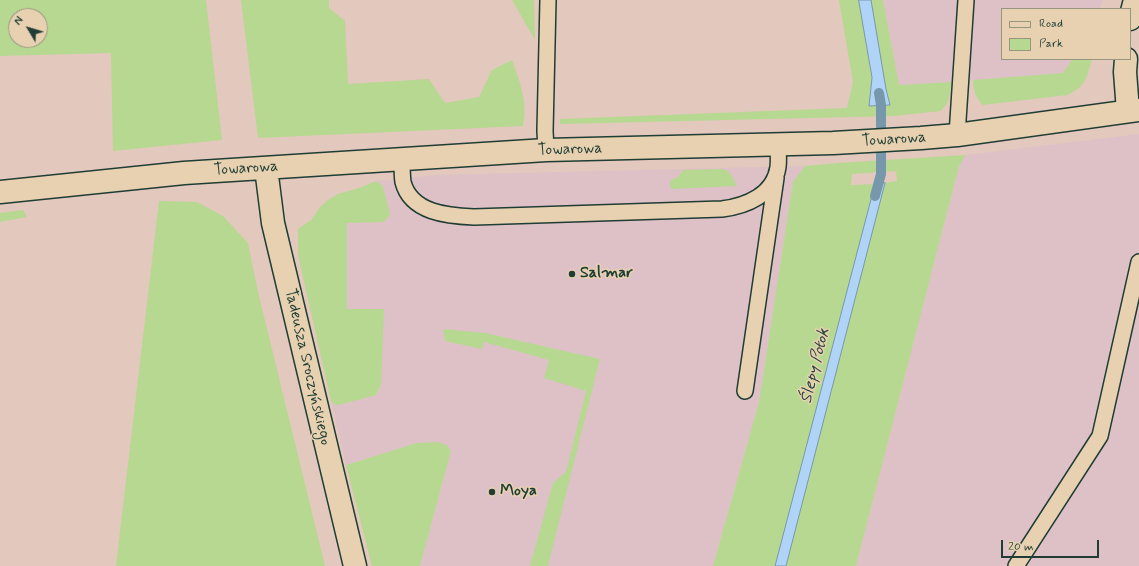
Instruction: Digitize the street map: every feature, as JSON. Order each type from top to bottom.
[{"type":"street","points":[[1131,15],[1135,0]]},
{"type":"street","points":[[1126,60],[1125,72],[1133,110]]},
{"type":"street","name":"Towarowa","points":[[0,192],[184,174],[546,150],[833,144],[921,138],[957,135],[1133,110]]},
{"type":"street","name":"Tadeusza Sroczyńskiego","points":[[266,168],[273,223],[355,566]]},
{"type":"lane","points":[[546,150],[545,131],[548,0]]},
{"type":"lane","points":[[957,135],[966,0]]},
{"type":"lane","points":[[744,391],[778,167],[778,145]]},
{"type":"lane","points":[[402,160],[403,182],[408,193],[415,201],[424,208],[436,213],[452,216],[474,217],[722,210],[750,202],[762,195],[771,185],[776,175]]},
{"type":"lane","points":[[1016,566],[1100,436],[1139,262]]},
{"type":"shaded area","points":[[883,0],[1103,0],[1100,8],[1001,8],[1001,60],[1072,60],[1063,73],[899,86]]},
{"type":"shaded area","points":[[1139,134],[1139,566],[856,566],[959,166],[966,155]]},
{"type":"shaded area","points":[[805,166],[793,182],[759,402],[713,566],[420,566],[451,451],[417,443],[346,465],[331,401],[335,405],[339,405],[376,395],[379,391],[384,309],[347,309],[347,222],[384,222],[383,186],[376,181],[435,175]]},
{"type":"green space","points":[[0,0],[206,0],[222,140],[113,151],[111,53],[0,56]]},
{"type":"green space","points":[[241,0],[329,0],[329,8],[345,21],[348,84],[429,79],[445,103],[479,97],[492,70],[512,60],[524,101],[525,109],[523,126],[258,138]]},
{"type":"green space","points":[[512,0],[534,0],[535,40]]},
{"type":"green space","points":[[839,0],[859,0],[872,78],[869,106],[890,105],[871,0],[883,0],[899,85],[952,82],[948,102],[941,111],[894,116],[560,124],[560,119],[847,108],[853,82]]},
{"type":"green space","points":[[1072,60],[1092,60],[1085,81],[1078,89],[1067,95],[983,105],[975,94],[973,80],[1063,73]]},
{"type":"green space","points":[[966,155],[959,166],[856,566],[786,566],[885,183],[897,181],[896,171],[852,174],[851,185],[875,184],[775,566],[713,566],[759,402],[793,182],[805,166]]},
{"type":"green space","points":[[724,169],[731,174],[737,186],[671,189],[670,181],[678,177],[683,170]]},
{"type":"green space","points":[[376,181],[383,186],[390,215],[384,222],[347,223],[347,309],[384,309],[381,385],[376,395],[335,405],[331,401],[298,255],[298,229],[311,220],[320,207],[328,200],[338,194]]},
{"type":"green space","points":[[159,201],[197,202],[223,216],[248,243],[258,292],[325,566],[116,566]]},
{"type":"green space","points":[[23,210],[27,217],[0,222],[0,213]]},
{"type":"green space","points":[[443,329],[485,333],[600,359],[548,566],[530,566],[553,483],[566,472],[586,391],[544,378],[549,360],[484,342],[482,349],[445,341]]},
{"type":"green space","points":[[437,442],[447,445],[451,451],[420,566],[372,566],[346,465],[417,443]]},
{"type":"water","points":[[859,0],[871,0],[890,105],[869,106],[872,78]]},
{"type":"water","points":[[885,183],[786,566],[775,566],[875,184]]},
{"type":"waterway","points":[[875,196],[881,174],[881,105],[879,93]]},
{"type":"place","name":"Salmar","points":[[572,274]]},
{"type":"place","name":"Moya","points":[[492,492]]},
{"type":"water label","name":"Ślepy Potok","points":[[816,366]]}]
